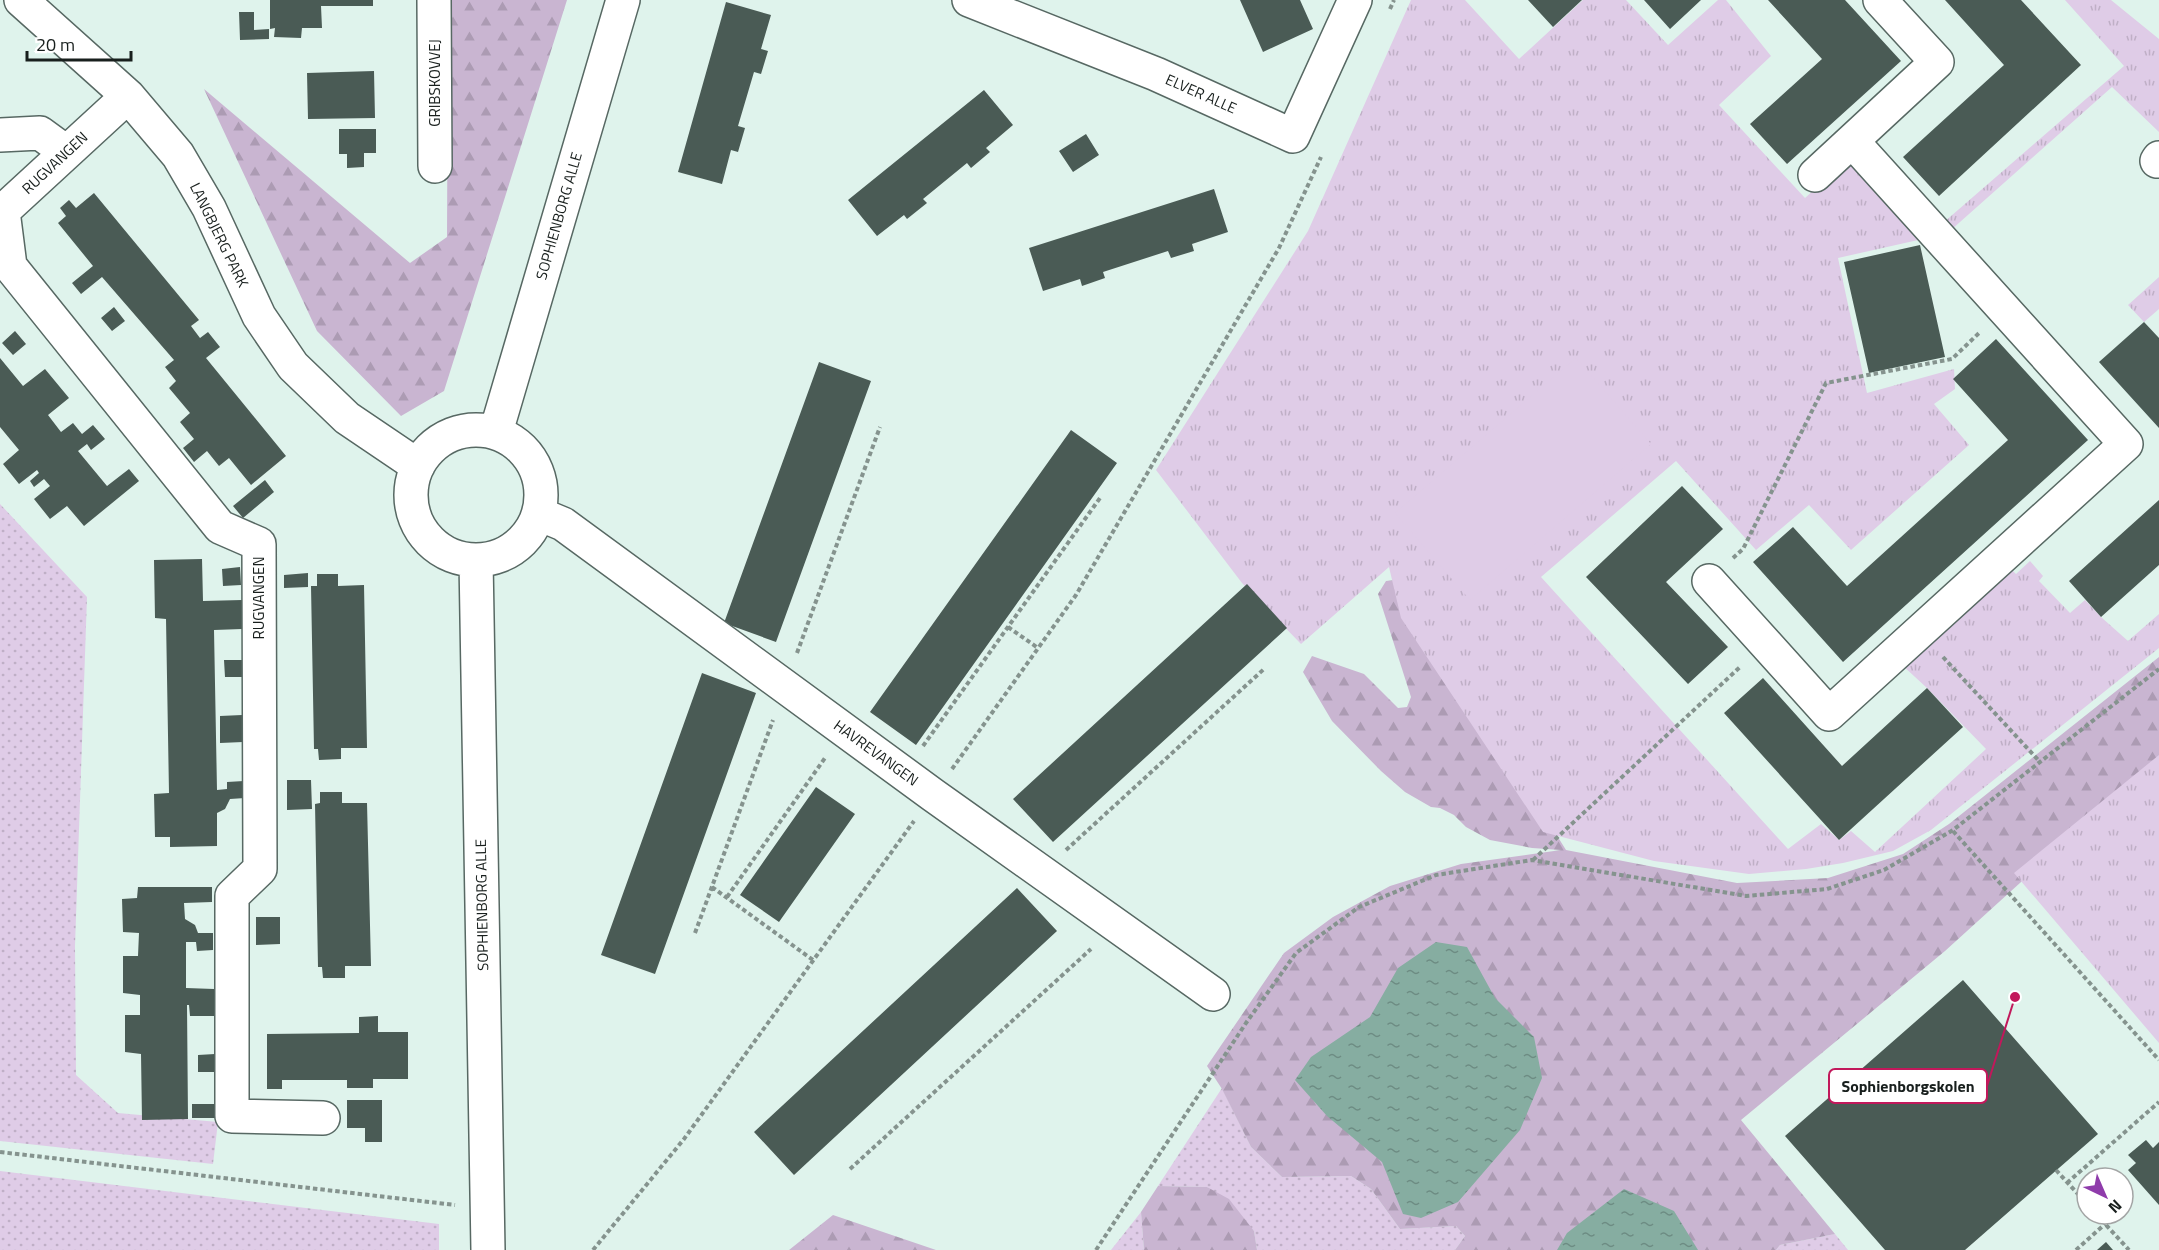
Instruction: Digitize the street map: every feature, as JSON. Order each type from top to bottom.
[{"type":"street","name":"LANGBJERG PARK","points":[[21,0],[128,96],[178,155],[209,208],[259,316],[293,366],[347,418],[418,466]]},
{"type":"street","name":"GRIBSKOVVEJ","points":[[434,0],[435,166]]},
{"type":"street","name":"SOPHIENBORG ALLE","points":[[496,432],[623,0]]},
{"type":"street","name":"ELVER ALLE","points":[[969,0],[1156,74],[1293,136],[1355,0]]},
{"type":"street","points":[[1815,175],[1938,62],[1880,0]]},
{"type":"street","name":"RUGVANGEN","points":[[128,96],[3,211],[10,266],[220,527],[259,544],[260,869],[232,896],[232,1116],[323,1118]]},
{"type":"street","points":[[0,135],[39,133],[66,152]]},
{"type":"street","points":[[1709,581],[1829,714],[2126,444],[1852,141]]},
{"type":"street","points":[[459,432],[496,432],[514,441],[528,456],[538,473],[541,494],[539,514],[529,532],[515,547],[496,557],[476,560],[454,556],[435,546],[421,529],[412,508],[411,487],[418,466],[428,451],[442,439],[459,432]]},
{"type":"street","name":"HAVREVANGEN","points":[[539,514],[563,524],[933,795],[1213,994]]},
{"type":"street","name":"SOPHIENBORG ALLE","points":[[476,560],[488,1250]]},
{"type":"path","points":[[593,1250],[684,1139],[1076,595],[1279,248],[1324,151]]},
{"type":"path","points":[[1709,581],[1743,549],[1826,383],[1952,360],[2005,310]]},
{"type":"path","points":[[903,773],[1100,498]]},
{"type":"path","points":[[1008,627],[1038,648]]},
{"type":"path","points":[[1919,632],[2040,762]]},
{"type":"path","points":[[1532,860],[1765,644]]},
{"type":"path","points":[[1042,872],[1264,669]]},
{"type":"path","points":[[1096,1250],[1246,1023],[1296,953],[1359,908],[1436,875],[1532,860],[1746,896],[1827,889],[1884,870],[1953,830],[2159,669]]},
{"type":"path","points":[[727,897],[845,730]]},
{"type":"path","points":[[1953,830],[2159,1060]]},
{"type":"path","points":[[712,887],[813,960]]},
{"type":"path","points":[[850,1169],[1117,926]]},
{"type":"path","points":[[2067,1183],[2159,1102]]},
{"type":"path","points":[[0,1152],[462,1206]]},
{"type":"path","points":[[2056,1170],[2075,1191]]},
{"type":"path","points":[[2076,1250],[2103,1226]]},
{"type":"path","points":[[2107,1226],[2128,1250]]},
{"type":"green space","points":[[448,0],[567,0],[444,391],[401,416],[317,331],[204,89],[410,263],[447,237]]},
{"type":"green space","points":[[1411,0],[1465,0],[1519,59],[1583,0],[1626,0],[1668,45],[1718,0],[1726,0],[1771,56],[1719,105],[1805,198],[1850,157],[1936,236],[1838,258],[1867,393],[1954,369],[1955,389],[1934,404],[1969,445],[1851,550],[1809,505],[1756,550],[1676,461],[1541,577],[1788,849],[1821,824],[1839,840],[1851,831],[1875,852],[1986,749],[1902,665],[2009,567],[2016,574],[2030,561],[2043,576],[2039,581],[2070,613],[2085,600],[2128,641],[2159,614],[2159,648],[1931,830],[1893,851],[1806,869],[1749,874],[1654,861],[1543,832],[1401,618],[1389,567],[1301,644],[1242,583],[1156,470],[1308,231]]},
{"type":"green space","points":[[2065,0],[2111,0],[2159,39],[2159,132],[2112,87],[1951,230],[1943,223],[2124,66]]},
{"type":"green space","points":[[2159,277],[2159,309],[2144,322],[2128,305]]},
{"type":"green space","points":[[1576,358],[1651,444],[1470,600],[1395,513]]},
{"type":"green space","points":[[0,504],[87,597],[75,946],[76,1075],[118,1113],[218,1122],[213,1164],[0,1141]]},
{"type":"green space","points":[[1404,579],[1509,759],[1566,850],[1737,883],[1828,878],[1903,854],[1949,824],[2159,657],[2159,768],[2053,853],[1945,951],[1741,1120],[1835,1234],[1780,1245],[1776,1250],[1455,1250],[1465,1236],[1456,1226],[1400,1229],[1371,1189],[1351,1176],[1282,1177],[1251,1147],[1222,1089],[1207,1066],[1284,953],[1333,917],[1390,886],[1461,864],[1561,850],[1532,848],[1490,840],[1466,827],[1454,815],[1440,808],[1431,807],[1405,792],[1332,721],[1303,672],[1312,656],[1364,674],[1398,708],[1407,707],[1411,697],[1378,594],[1386,581]]},
{"type":"green space","points":[[2159,755],[2159,1043],[2014,873]]},
{"type":"green space","points":[[1222,1088],[1251,1147],[1282,1177],[1351,1176],[1371,1189],[1400,1229],[1456,1226],[1465,1236],[1455,1250],[1257,1250],[1254,1231],[1207,1187],[1158,1186]]},
{"type":"green space","points":[[0,1171],[439,1224],[439,1250],[0,1250]]},
{"type":"green space","points":[[1158,1186],[1207,1187],[1229,1199],[1254,1231],[1257,1250],[1144,1250],[1141,1212]]},
{"type":"green space","points":[[1141,1212],[1144,1250],[1111,1250]]},
{"type":"green space","points":[[833,1215],[936,1250],[789,1250]]},
{"type":"green space","points":[[1835,1234],[1848,1250],[1776,1250],[1780,1245]]},
{"type":"water","points":[[1436,942],[1467,947],[1495,998],[1534,1037],[1542,1078],[1520,1130],[1458,1202],[1421,1218],[1403,1214],[1382,1162],[1327,1116],[1295,1080],[1311,1057],[1370,1017],[1398,968]]},
{"type":"water","points":[[1624,1189],[1674,1211],[1698,1250],[1557,1250],[1567,1233]]},
{"type":"building","points":[[270,0],[373,0],[373,6],[321,6],[322,28],[302,28],[301,38],[274,37],[275,28],[270,29]]},
{"type":"building","points":[[1240,0],[1300,0],[1313,29],[1263,52]]},
{"type":"building","points":[[1528,0],[1582,0],[1553,27]]},
{"type":"building","points":[[1644,0],[1701,0],[1670,29]]},
{"type":"building","points":[[1768,0],[1845,0],[1901,61],[1787,164],[1750,124],[1822,59]]},
{"type":"building","points":[[1945,0],[2021,0],[2081,65],[1939,196],[1903,157],[2004,65]]},
{"type":"building","points":[[726,2],[771,15],[761,49],[768,51],[761,74],[754,72],[738,126],[745,128],[738,152],[731,150],[722,184],[678,172]]},
{"type":"building","points":[[239,12],[254,12],[254,30],[269,29],[269,39],[240,40]]},
{"type":"building","points":[[374,71],[375,118],[308,119],[307,73]]},
{"type":"building","points":[[984,90],[1013,125],[986,148],[990,152],[971,168],[967,163],[923,199],[927,203],[907,219],[904,215],[877,236],[848,200]]},
{"type":"building","points":[[339,129],[376,129],[376,153],[364,153],[364,167],[347,168],[347,154],[339,154]]},
{"type":"building","points":[[1086,134],[1099,155],[1073,172],[1059,151]]},
{"type":"building","points":[[1214,189],[1228,232],[1192,244],[1194,251],[1171,258],[1168,251],[1103,272],[1105,278],[1082,286],[1080,279],[1043,291],[1029,248]]},
{"type":"building","points":[[94,193],[199,320],[191,326],[200,338],[208,332],[220,347],[206,358],[286,456],[251,485],[229,458],[219,466],[207,451],[194,462],[183,448],[194,439],[180,422],[190,413],[169,388],[176,381],[165,367],[174,360],[102,277],[81,294],[72,283],[93,266],[58,223],[66,216],[60,208],[69,200],[76,208]]},
{"type":"building","points":[[1920,245],[1945,357],[1869,373],[1844,262]]},
{"type":"building","points":[[114,307],[125,321],[112,331],[101,318]]},
{"type":"building","points":[[2144,322],[2159,338],[2159,428],[2099,362]]},
{"type":"building","points":[[15,331],[26,344],[13,355],[2,343]]},
{"type":"building","points":[[1996,339],[2088,440],[1843,662],[1753,562],[1793,527],[1847,586],[2008,440],[1953,379]]},
{"type":"building","points":[[0,358],[23,386],[45,369],[69,398],[48,415],[61,432],[73,423],[82,434],[93,425],[105,439],[91,450],[87,444],[78,451],[107,486],[129,469],[139,481],[84,526],[67,506],[50,519],[34,499],[50,486],[44,479],[34,487],[30,481],[39,473],[37,470],[19,484],[3,464],[19,450],[0,427]]},
{"type":"building","points":[[819,362],[871,381],[776,642],[724,623]]},
{"type":"building","points":[[1071,430],[1117,463],[916,745],[870,712]]},
{"type":"building","points":[[265,480],[274,492],[243,518],[233,506]]},
{"type":"building","points":[[1682,486],[1723,529],[1666,582],[1728,647],[1688,684],[1586,577]]},
{"type":"building","points":[[2159,500],[2159,565],[2101,617],[2069,581]]},
{"type":"building","points":[[202,559],[203,601],[242,600],[242,629],[214,630],[217,790],[227,789],[227,782],[244,781],[245,798],[230,799],[225,809],[217,813],[217,846],[170,847],[170,837],[155,837],[154,794],[169,793],[166,619],[155,618],[154,560]]},
{"type":"building","points":[[240,567],[241,585],[223,586],[222,569]]},
{"type":"building","points":[[308,573],[308,587],[284,588],[284,575]]},
{"type":"building","points":[[317,574],[338,574],[338,586],[364,585],[367,748],[341,748],[341,759],[319,760],[318,749],[314,749],[311,586],[317,586]]},
{"type":"building","points":[[1247,584],[1287,628],[1053,842],[1013,799]]},
{"type":"building","points":[[224,660],[242,660],[242,677],[225,677]]},
{"type":"building","points":[[702,673],[756,693],[655,974],[601,955]]},
{"type":"building","points":[[1763,678],[1842,766],[1927,688],[1963,727],[1839,840],[1724,713]]},
{"type":"building","points":[[242,715],[243,742],[220,743],[220,716]]},
{"type":"building","points":[[287,780],[311,780],[312,809],[287,810]]},
{"type":"building","points":[[816,787],[855,814],[779,922],[740,895]]},
{"type":"building","points":[[320,792],[342,792],[342,803],[367,803],[371,966],[345,966],[345,978],[323,978],[322,967],[318,967],[315,804],[320,803]]},
{"type":"building","points":[[138,887],[212,887],[212,902],[184,903],[185,919],[195,925],[198,933],[213,933],[213,950],[197,951],[196,942],[186,942],[186,988],[214,989],[214,1016],[190,1016],[189,1005],[187,1005],[188,1119],[142,1120],[141,1054],[125,1052],[125,1015],[140,1015],[140,995],[123,993],[123,956],[138,956],[139,933],[123,932],[122,899],[137,898]]},
{"type":"building","points":[[1017,888],[1057,931],[794,1175],[754,1132]]},
{"type":"building","points":[[256,917],[280,917],[280,944],[256,945]]},
{"type":"building","points":[[1963,980],[2098,1134],[1965,1250],[1885,1250],[1785,1136]]},
{"type":"building","points":[[378,1016],[378,1032],[408,1032],[408,1079],[373,1079],[373,1088],[347,1088],[347,1080],[282,1080],[282,1089],[267,1089],[267,1034],[359,1033],[359,1017]]},
{"type":"building","points":[[215,1054],[215,1072],[198,1072],[198,1055]]},
{"type":"building","points":[[347,1100],[382,1100],[382,1142],[365,1142],[365,1128],[347,1128]]},
{"type":"building","points":[[192,1104],[215,1104],[215,1118],[192,1118]]},
{"type":"building","points":[[2146,1140],[2153,1148],[2159,1142],[2159,1205],[2135,1178],[2135,1166],[2133,1166],[2136,1163],[2128,1155]]},
{"type":"building","points":[[2106,1242],[2113,1250],[2097,1250]]},
{"type":"place","name":"Sophienborgskolen","points":[[2015,997]]}]
